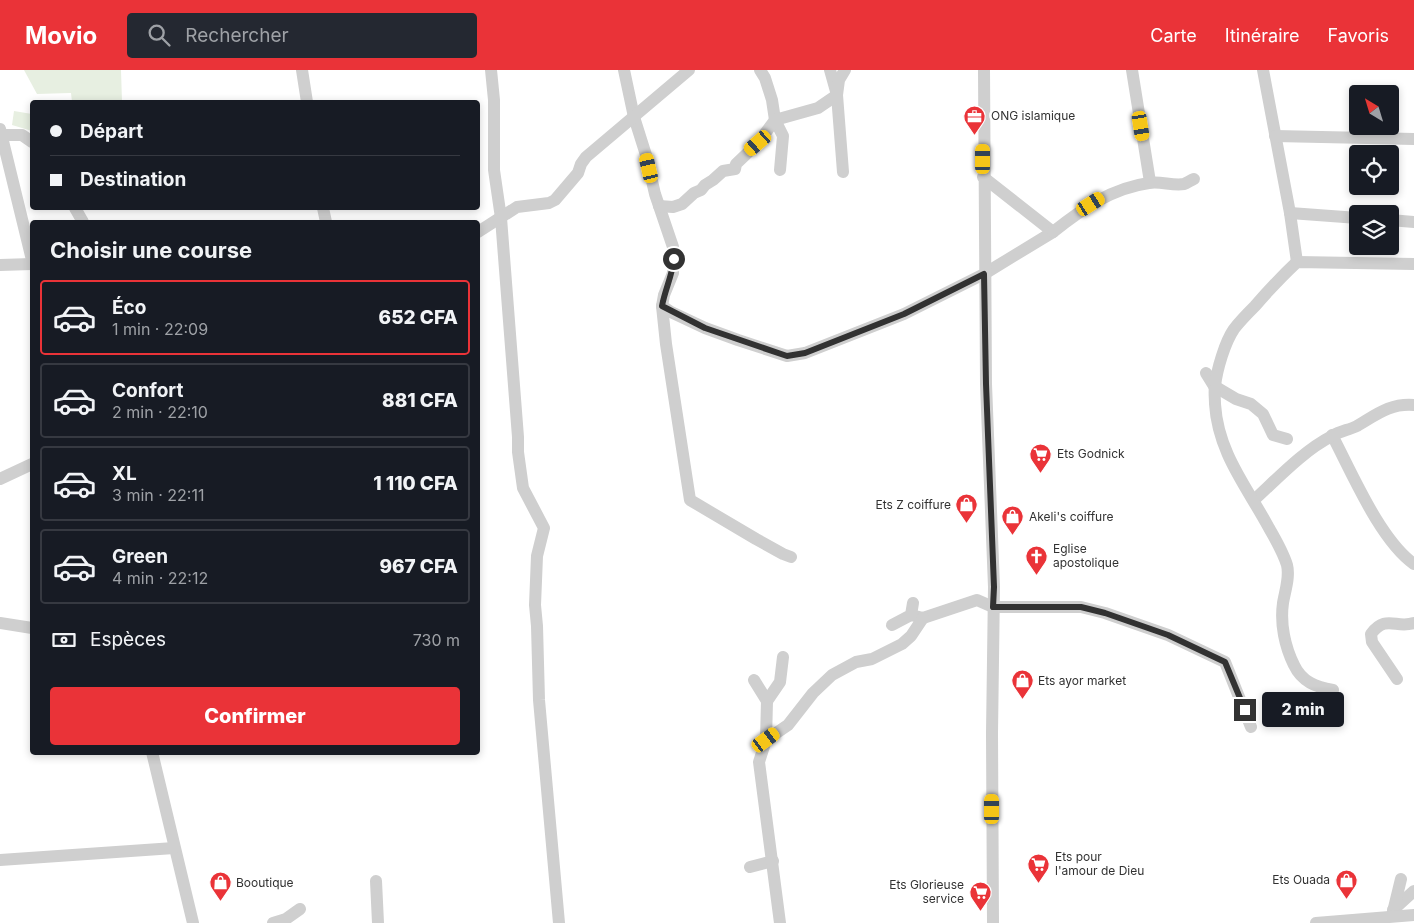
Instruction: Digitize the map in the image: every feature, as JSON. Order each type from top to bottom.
[{"type":"street","points":[[302,70],[307,100]]},
{"type":"street","points":[[491,70],[494,100],[494,170],[501,218],[518,452],[523,488],[544,528],[537,556],[535,605],[539,700],[559,923]]},
{"type":"street","points":[[624,70],[634,118],[659,206],[668,230],[674,259],[673,273],[662,306],[690,500],[763,543],[791,557]]},
{"type":"street","points":[[480,231],[517,207],[549,203],[555,200],[578,173],[586,157],[689,70]]},
{"type":"street","points":[[760,70],[765,78],[772,100],[775,120],[783,136],[780,170]]},
{"type":"street","points":[[830,70],[837,95],[843,172]]},
{"type":"street","points":[[659,206],[673,207],[682,204],[723,172],[735,169],[736,164],[758,143],[775,120],[818,108],[837,95],[840,80],[845,70]]},
{"type":"street","points":[[984,70],[983,177],[986,384],[994,587],[992,733],[993,923]]},
{"type":"street","points":[[1132,70],[1150,182]]},
{"type":"street","points":[[1263,70],[1290,213],[1297,262]]},
{"type":"street","points":[[30,141],[22,135],[1,132],[30,252]]},
{"type":"street","points":[[1276,136],[1414,138]]},
{"type":"street","points":[[983,177],[1053,232]]},
{"type":"street","points":[[662,306],[705,328],[787,356],[805,353],[904,314],[984,274],[1053,232],[1081,210],[1101,198],[1150,182],[1184,184],[1194,179]]},
{"type":"street","points":[[1290,213],[1349,217]]},
{"type":"street","points":[[1399,221],[1414,222]]},
{"type":"street","points":[[1333,690],[1316,687],[1309,683],[1294,667],[1287,649],[1284,632],[1283,605],[1288,567],[1281,549],[1254,500],[1231,465],[1220,437],[1214,386],[1222,355],[1233,330],[1297,262],[1414,264]]},
{"type":"street","points":[[0,265],[30,264]]},
{"type":"street","points":[[1206,373],[1214,386],[1236,399],[1251,404],[1263,414],[1273,435],[1287,438]]},
{"type":"street","points":[[1254,500],[1308,452],[1332,435],[1356,427],[1376,413],[1404,404],[1414,405]]},
{"type":"street","points":[[1332,435],[1378,522],[1403,556],[1414,564]]},
{"type":"street","points":[[0,479],[30,465]]},
{"type":"street","points":[[892,625],[915,612],[977,600],[993,607],[1081,607],[1105,613],[1176,639],[1225,662],[1252,727]]},
{"type":"street","points":[[766,740],[788,725],[813,693],[832,675],[856,662],[872,659],[902,644],[911,636],[915,612]]},
{"type":"street","points":[[1397,679],[1372,642],[1371,634],[1378,625],[1387,622],[1414,623]]},
{"type":"street","points":[[0,623],[30,628]]},
{"type":"street","points":[[780,923],[759,762],[766,740],[767,701],[780,682],[783,657]]},
{"type":"street","points":[[754,680],[767,701]]},
{"type":"street","points":[[153,755],[190,922]]},
{"type":"street","points":[[0,860],[174,848]]},
{"type":"street","points":[[750,867],[773,861]]},
{"type":"street","points":[[1393,913],[1400,879]]},
{"type":"street","points":[[376,881],[378,923]]},
{"type":"street","points":[[1316,923],[1378,920],[1393,913],[1414,891]]},
{"type":"street","points":[[273,923],[286,919],[300,909]]},
{"type":"street","points":[[1393,913],[1414,915]]},
{"type":"shaded area","points":[[24,70],[121,70],[122,100],[72,100],[71,93],[37,94]]},
{"type":"shaded area","points":[[14,111],[30,114],[30,130],[12,125]]},
{"type":"place","name":"ONG islamique","points":[[975,135]]},
{"type":"place","name":"Ets Godnick","points":[[1041,473]]},
{"type":"place","name":"Ets Z coiffure","points":[[967,524]]},
{"type":"place","name":"Akeli's coiffure","points":[[1013,536]]},
{"type":"place","name":"Eglise apostolique","points":[[1037,575]]},
{"type":"place","name":"Ets ayor market","points":[[1022,700]]},
{"type":"place","name":"Ets pour l'amour de Dieu","points":[[1039,883]]},
{"type":"place","name":"Ets Ouada","points":[[1346,899]]},
{"type":"place","name":"Booutique","points":[[220,902]]},
{"type":"place","name":"Ets Glorieuse service","points":[[980,911]]},
{"type":"route","points":[[674,259],[673,273],[662,306],[705,328],[787,356],[805,353],[904,314],[984,274],[986,384],[994,587],[993,607],[1081,607],[1105,613],[1168,635],[1225,662],[1245,710]]}]
